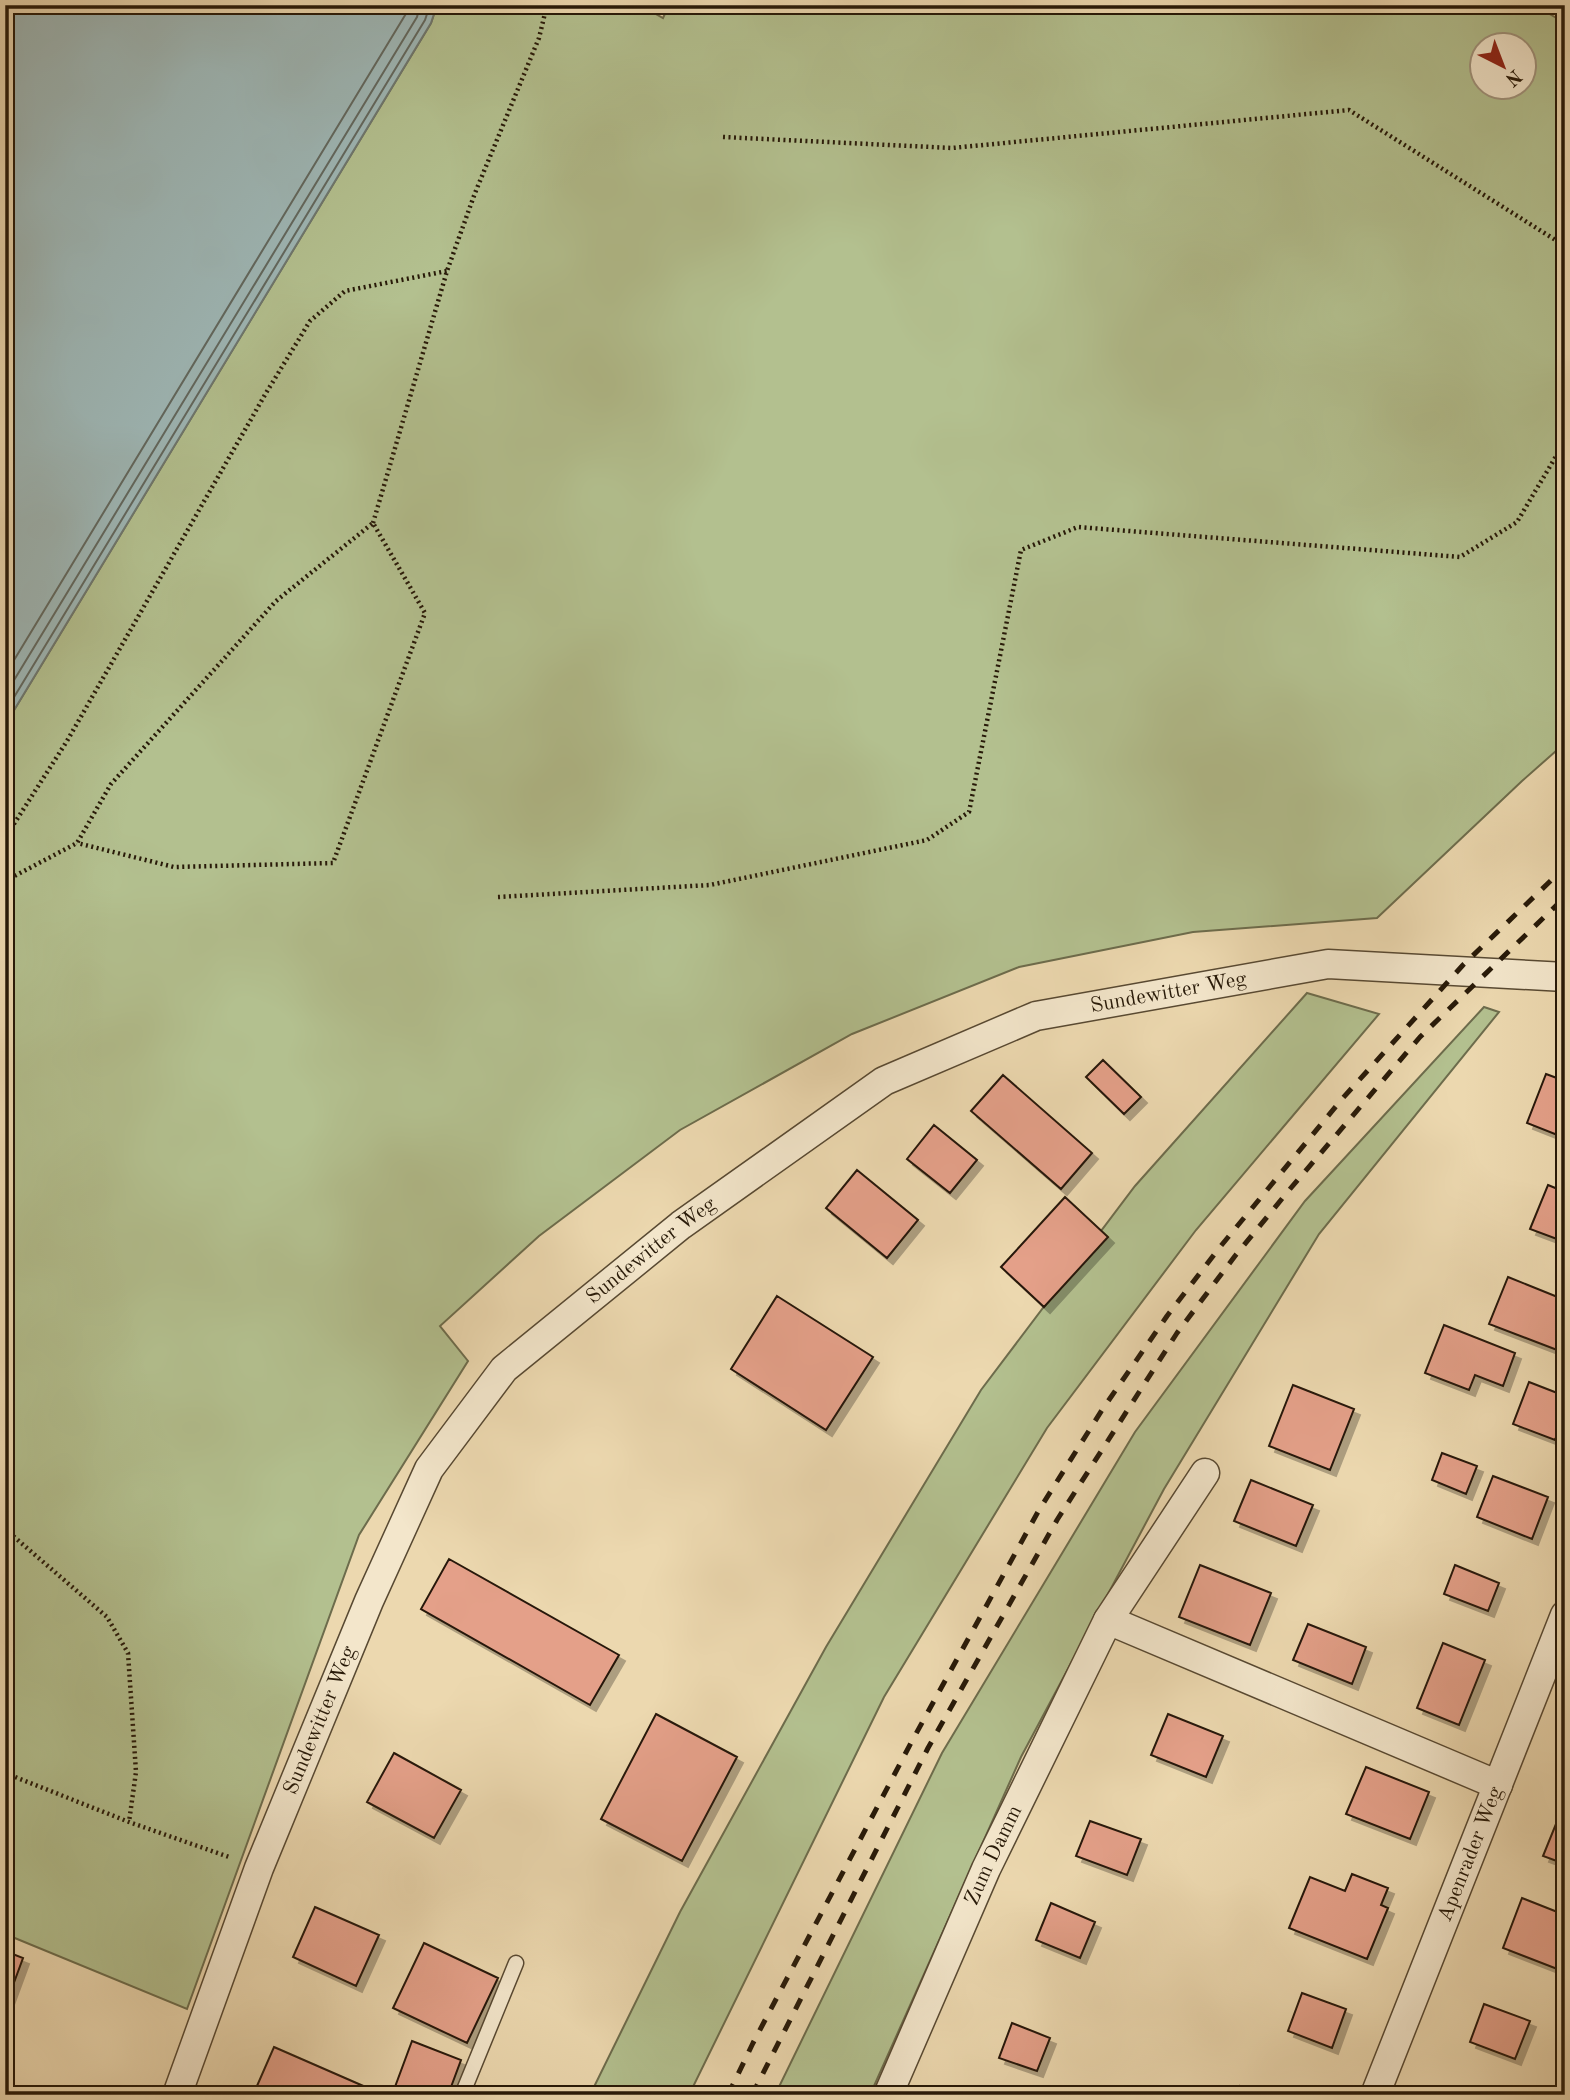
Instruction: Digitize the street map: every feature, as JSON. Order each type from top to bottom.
[{"type":"street","name":"Sundewitter Weg","points":[[177,2095],[260,1868],[369,1601],[429,1469],[504,1369],[681,1225],[884,1082],[1036,1016],[1328,964],[1565,977]]},
{"type":"street","name":"Zum Damm","points":[[888,2095],[986,1869],[1108,1620],[1205,1473]]},
{"type":"street","name":"Apenrader Weg","points":[[1375,2095],[1565,1615]]},
{"type":"street","points":[[1108,1620],[1498,1785]]},
{"type":"lane","points":[[463,2095],[516,1963]]},
{"type":"path","points":[[5,881],[77,843],[111,784],[276,601],[373,523],[447,271],[475,193],[539,38],[547,5]]},
{"type":"path","points":[[723,137],[952,148],[1349,110],[1565,246]]},
{"type":"path","points":[[5,838],[67,741],[310,321],[345,291],[447,271]]},
{"type":"path","points":[[498,897],[710,886],[927,840],[969,812],[1021,550],[1078,527],[1460,556],[1517,522],[1565,441]]},
{"type":"path","points":[[77,843],[174,867],[333,863],[425,613],[373,523]]},
{"type":"path","points":[[5,1529],[107,1617],[128,1653],[136,1772],[129,1822]]},
{"type":"path","points":[[5,1773],[129,1822],[260,1868]]},
{"type":"green space","points":[[437,5],[640,5],[663,18],[669,5],[1534,5],[1565,23],[1565,743],[1377,918],[1193,932],[1019,967],[852,1034],[680,1130],[539,1236],[440,1326],[468,1361],[359,1535],[187,2009],[5,1934],[5,725],[431,23]]},
{"type":"green space","points":[[1307,993],[1379,1014],[1196,1230],[1047,1428],[884,1697],[689,2095],[590,2095],[680,1912],[826,1647],[981,1390],[1135,1186]]},
{"type":"green space","points":[[1484,1007],[1499,1012],[1319,1234],[1164,1489],[1021,1757],[870,2095],[775,2095],[942,1753],[1135,1432],[1305,1201]]},
{"type":"water","points":[[5,5],[437,5],[431,23],[5,725]]},
{"type":"building","points":[[1103,1060],[1141,1097],[1124,1114],[1086,1077]]},
{"type":"building","points":[[1546,1074],[1565,1081],[1565,1138],[1527,1123]]},
{"type":"building","points":[[1003,1075],[1092,1153],[1061,1189],[971,1111]]},
{"type":"building","points":[[934,1125],[977,1160],[950,1193],[907,1159]]},
{"type":"building","points":[[857,1170],[918,1220],[887,1258],[826,1208]]},
{"type":"building","points":[[1548,1185],[1565,1192],[1565,1242],[1530,1229]]},
{"type":"building","points":[[1065,1197],[1108,1237],[1044,1307],[1001,1267]]},
{"type":"building","points":[[1508,1277],[1565,1300],[1565,1353],[1489,1324]]},
{"type":"building","points":[[777,1296],[873,1357],[826,1430],[731,1369]]},
{"type":"building","points":[[1444,1325],[1515,1353],[1503,1386],[1475,1375],[1469,1390],[1425,1373]]},
{"type":"building","points":[[1529,1382],[1565,1396],[1565,1416],[1555,1440],[1513,1424]]},
{"type":"building","points":[[1293,1385],[1354,1409],[1330,1470],[1269,1446]]},
{"type":"building","points":[[1442,1453],[1477,1466],[1466,1494],[1432,1480]]},
{"type":"building","points":[[1493,1476],[1548,1497],[1532,1539],[1477,1517]]},
{"type":"building","points":[[1251,1480],[1313,1505],[1296,1546],[1234,1521]]},
{"type":"building","points":[[449,1559],[619,1655],[590,1705],[421,1609]]},
{"type":"building","points":[[1200,1565],[1271,1593],[1250,1645],[1179,1617]]},
{"type":"building","points":[[1455,1565],[1499,1583],[1488,1611],[1444,1594]]},
{"type":"building","points":[[1308,1624],[1366,1647],[1352,1684],[1293,1660]]},
{"type":"building","points":[[1443,1643],[1485,1660],[1459,1725],[1417,1708]]},
{"type":"building","points":[[656,1714],[737,1757],[682,1861],[601,1819]]},
{"type":"building","points":[[1168,1714],[1223,1736],[1206,1777],[1151,1755]]},
{"type":"building","points":[[394,1753],[461,1790],[434,1838],[367,1802]]},
{"type":"building","points":[[1366,1767],[1429,1792],[1410,1839],[1346,1814]]},
{"type":"building","points":[[1560,1814],[1565,1816],[1565,1864],[1543,1856]]},
{"type":"building","points":[[1090,1821],[1141,1839],[1127,1875],[1076,1856]]},
{"type":"building","points":[[1352,1874],[1388,1888],[1381,1905],[1388,1908],[1367,1959],[1289,1928],[1310,1877],[1345,1891]]},
{"type":"building","points":[[1522,1898],[1565,1915],[1565,1972],[1503,1948]]},
{"type":"building","points":[[1051,1903],[1095,1922],[1080,1958],[1036,1940]]},
{"type":"building","points":[[315,1907],[379,1935],[356,1986],[293,1957]]},
{"type":"building","points":[[424,1943],[498,1978],[467,2043],[393,2008]]},
{"type":"building","points":[[5,1951],[23,1958],[5,2007]]},
{"type":"building","points":[[1302,1993],[1346,2009],[1332,2048],[1288,2031]]},
{"type":"building","points":[[1484,2004],[1530,2021],[1515,2059],[1470,2042]]},
{"type":"building","points":[[1012,2023],[1050,2038],[1037,2071],[999,2058]]},
{"type":"building","points":[[412,2041],[461,2060],[448,2095],[392,2095]]},
{"type":"building","points":[[274,2047],[384,2095],[253,2095]]},
{"type":"building","points":[[1240,2086],[1265,2095],[1236,2095]]},
{"type":"railway","points":[[728,2095],[912,1741],[1039,1510],[1102,1410],[1167,1316],[1220,1247],[1342,1099],[1463,965],[1565,867]]},
{"type":"railway","points":[[752,2095],[928,1748],[1057,1520],[1177,1333],[1290,1189],[1420,1037],[1565,897]]}]
